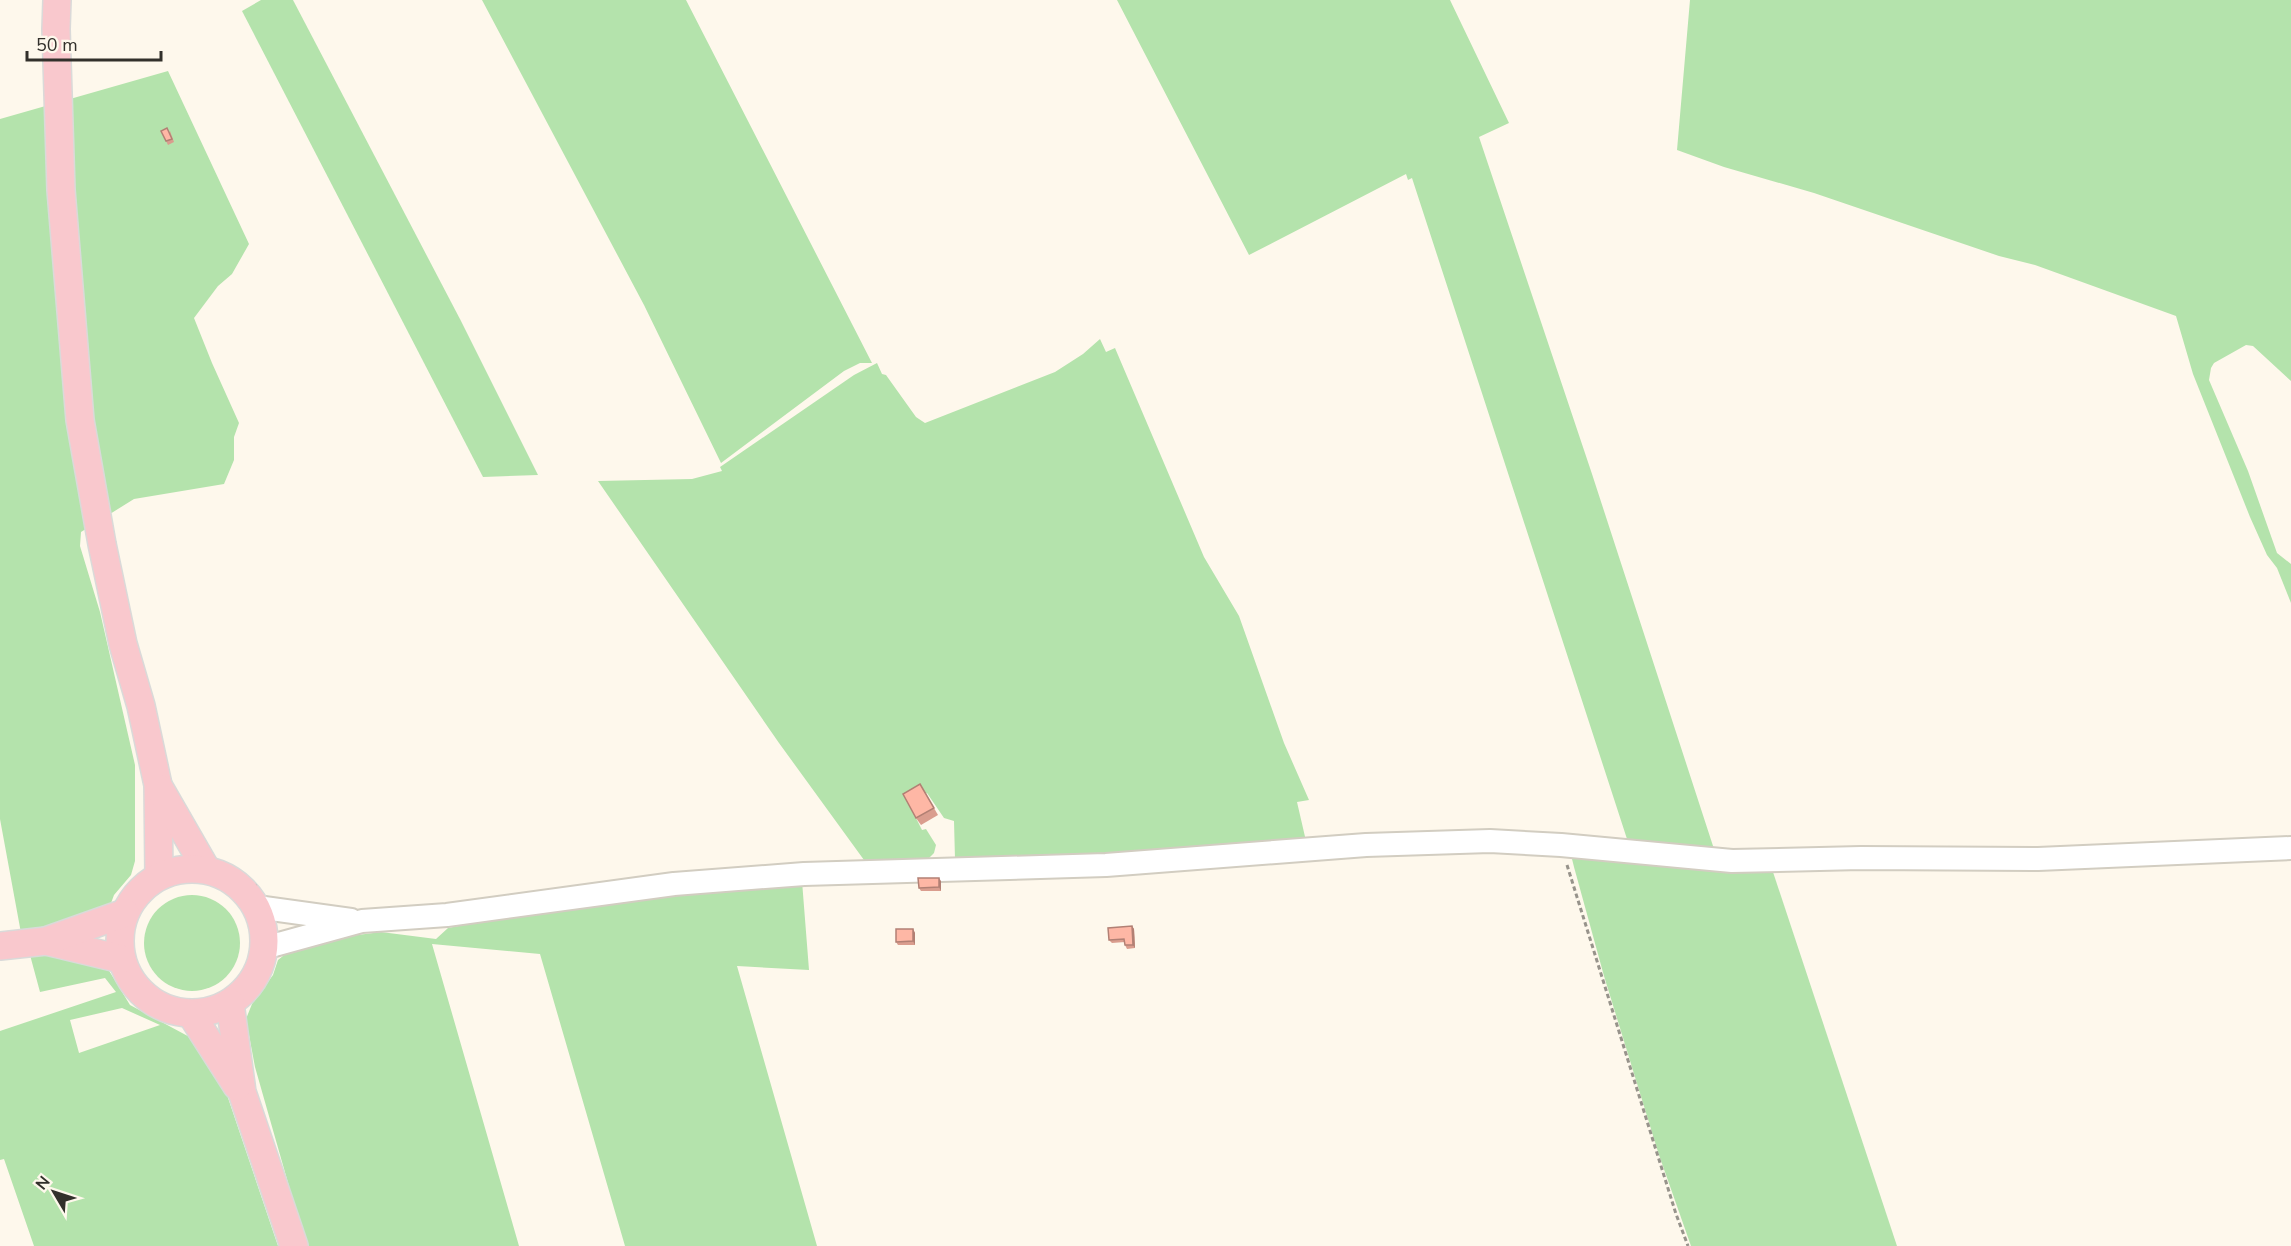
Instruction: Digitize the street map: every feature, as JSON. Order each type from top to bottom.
[{"type":"main road","points":[[57,0],[61,190],[81,420],[118,622],[141,706],[158,785],[159,876]]},
{"type":"main road","points":[[158,785],[221,874],[260,900],[264,948],[259,969],[247,988],[230,1003],[211,1011],[190,1014],[168,1009],[147,998],[135,987],[127,974],[122,959],[119,936],[125,913],[133,898],[145,885],[159,876],[182,869],[216,867]]},
{"type":"main road","points":[[0,946],[46,941],[125,913]]},
{"type":"main road","points":[[46,941],[122,959]]},
{"type":"main road","points":[[230,1003],[242,1092],[294,1246]]},
{"type":"main road","points":[[190,1014],[242,1092]]},
{"type":"street","points":[[264,948],[362,921],[447,915],[674,884],[804,874],[1106,865],[1377,845],[1490,841],[1561,845],[1732,861],[1861,858],[2038,859],[2291,848]]},
{"type":"street","points":[[260,900],[362,921]]},
{"type":"path","points":[[1561,845],[1669,1192],[1688,1246]]},
{"type":"path","points":[[216,867],[260,900]]},
{"type":"green space","points":[[261,0],[293,0],[461,321],[538,475],[483,477],[242,11]]},
{"type":"green space","points":[[482,0],[686,0],[872,363],[860,363],[844,371],[721,463],[644,305]]},
{"type":"green space","points":[[1117,0],[1450,0],[1509,123],[1479,137],[1714,849],[1628,842],[1412,178],[1408,180],[1406,174],[1249,255]]},
{"type":"green space","points":[[1690,0],[2291,0],[2291,381],[2253,346],[2246,345],[2214,363],[2209,380],[2248,471],[2277,553],[2291,564],[2291,603],[2277,568],[2267,555],[2250,517],[2193,374],[2176,316],[2035,265],[1999,256],[1814,193],[1724,167],[1677,150]]},
{"type":"green space","points":[[168,71],[249,244],[232,274],[218,286],[194,318],[239,423],[234,437],[234,460],[224,484],[134,499],[81,532],[80,546],[100,612],[135,765],[135,861],[131,875],[114,895],[107,914],[21,933],[0,819],[0,119]]},
{"type":"green space","points":[[1100,339],[1106,352],[1115,348],[1204,557],[1239,616],[1284,743],[1309,800],[1297,802],[1306,841],[1156,852],[955,859],[954,821],[944,818],[927,793],[909,804],[922,830],[926,829],[936,845],[934,853],[929,858],[864,860],[779,743],[598,481],[692,479],[722,471],[720,467],[854,375],[877,363],[882,374],[886,375],[916,417],[925,423],[1055,372],[1083,354]]},
{"type":"green space","points":[[1576,855],[1772,869],[1897,1246],[1691,1246],[1659,1155],[1604,976],[1572,859]]},
{"type":"green space","points":[[802,881],[809,970],[737,966],[817,1246],[625,1246],[540,954],[432,944],[519,1246],[306,1246],[255,1067],[246,1019],[252,1004],[273,975],[278,960],[289,951],[334,938],[381,932],[436,939],[448,928],[510,916],[603,902]]},
{"type":"green space","points":[[192,895],[210,899],[226,909],[236,925],[240,943],[236,961],[226,977],[210,987],[192,991],[174,987],[158,977],[148,961],[144,943],[148,925],[158,909],[174,899]]},
{"type":"green space","points":[[30,955],[80,956],[108,969],[130,1005],[197,1041],[224,1086],[278,1246],[34,1246],[4,1159],[0,1160],[0,1031],[116,992],[105,978],[40,992]],"holes":[[[122,1008],[160,1025],[79,1053],[70,1020]]]},
{"type":"building","points":[[167,128],[172,139],[166,141],[161,131]]},
{"type":"building","points":[[920,784],[934,808],[916,818],[903,794]]},
{"type":"building","points":[[918,878],[939,878],[939,887],[919,888]]},
{"type":"building","points":[[1132,926],[1133,945],[1125,945],[1124,939],[1109,940],[1108,928]]},
{"type":"building","points":[[896,929],[913,929],[913,941],[896,942]]}]
